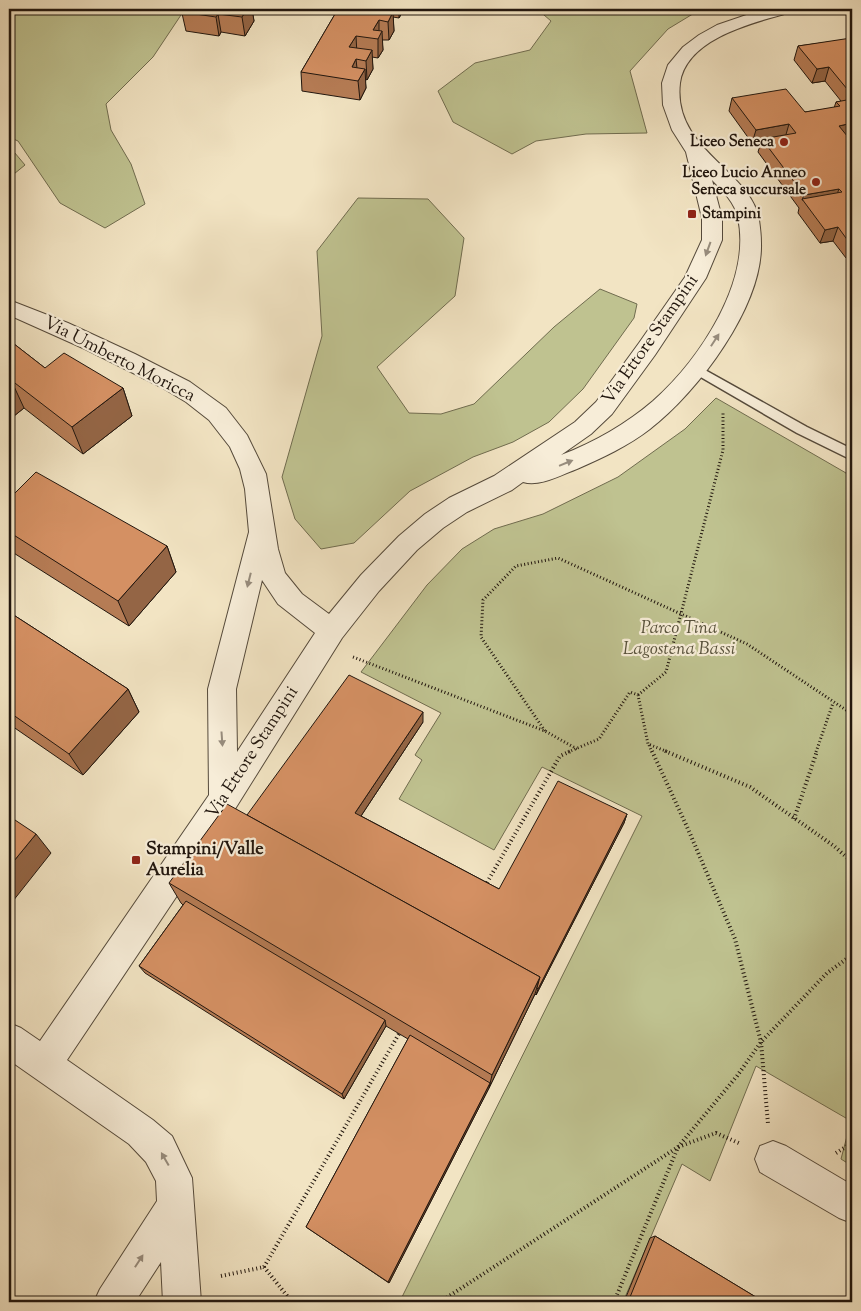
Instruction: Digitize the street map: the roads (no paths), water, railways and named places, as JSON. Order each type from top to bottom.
[{"type":"street","name":"Via Ettore Stampini","points":[[44,1064],[224,799],[327,637],[381,570],[422,530],[445,513],[503,483],[572,436],[604,408],[695,278],[709,249],[713,232],[712,218],[694,151],[678,121],[672,102],[670,86],[672,77],[683,57],[701,40],[718,30],[782,9]]},
{"type":"street","name":"Via Ettore Stampini","points":[[503,483],[570,462],[612,442],[657,411],[696,368],[735,306],[748,268],[750,247],[748,221],[742,205],[733,192],[694,151]]},
{"type":"street","name":"Via Umberto Moricca","points":[[9,307],[88,340],[178,386],[220,417],[237,438],[254,474],[260,508],[261,532],[270,570],[282,591],[327,637]]},
{"type":"street","name":"Via Umberto Moricca","points":[[224,799],[222,689],[261,532]]},
{"type":"street","points":[[9,1040],[142,1132],[159,1149],[174,1178],[182,1302]]},
{"type":"street","points":[[773,1159],[852,1205]]},
{"type":"street","points":[[113,1302],[176,1205]]},
{"type":"lane","points":[[696,368],[802,430],[852,455]]},
{"type":"place","name":"Liceo Seneca","points":[[784,142]]},
{"type":"place","name":"Liceo Lucio Anneo Seneca succursale","points":[[816,182]]},
{"type":"place","name":"Stampini","points":[[692,214]]},
{"type":"place","name":"Stampini/Valle Aurelia","points":[[136,860]]},
{"type":"park label","name":"Parco Tina Lagostena Bassi","points":[[679,639]]}]
